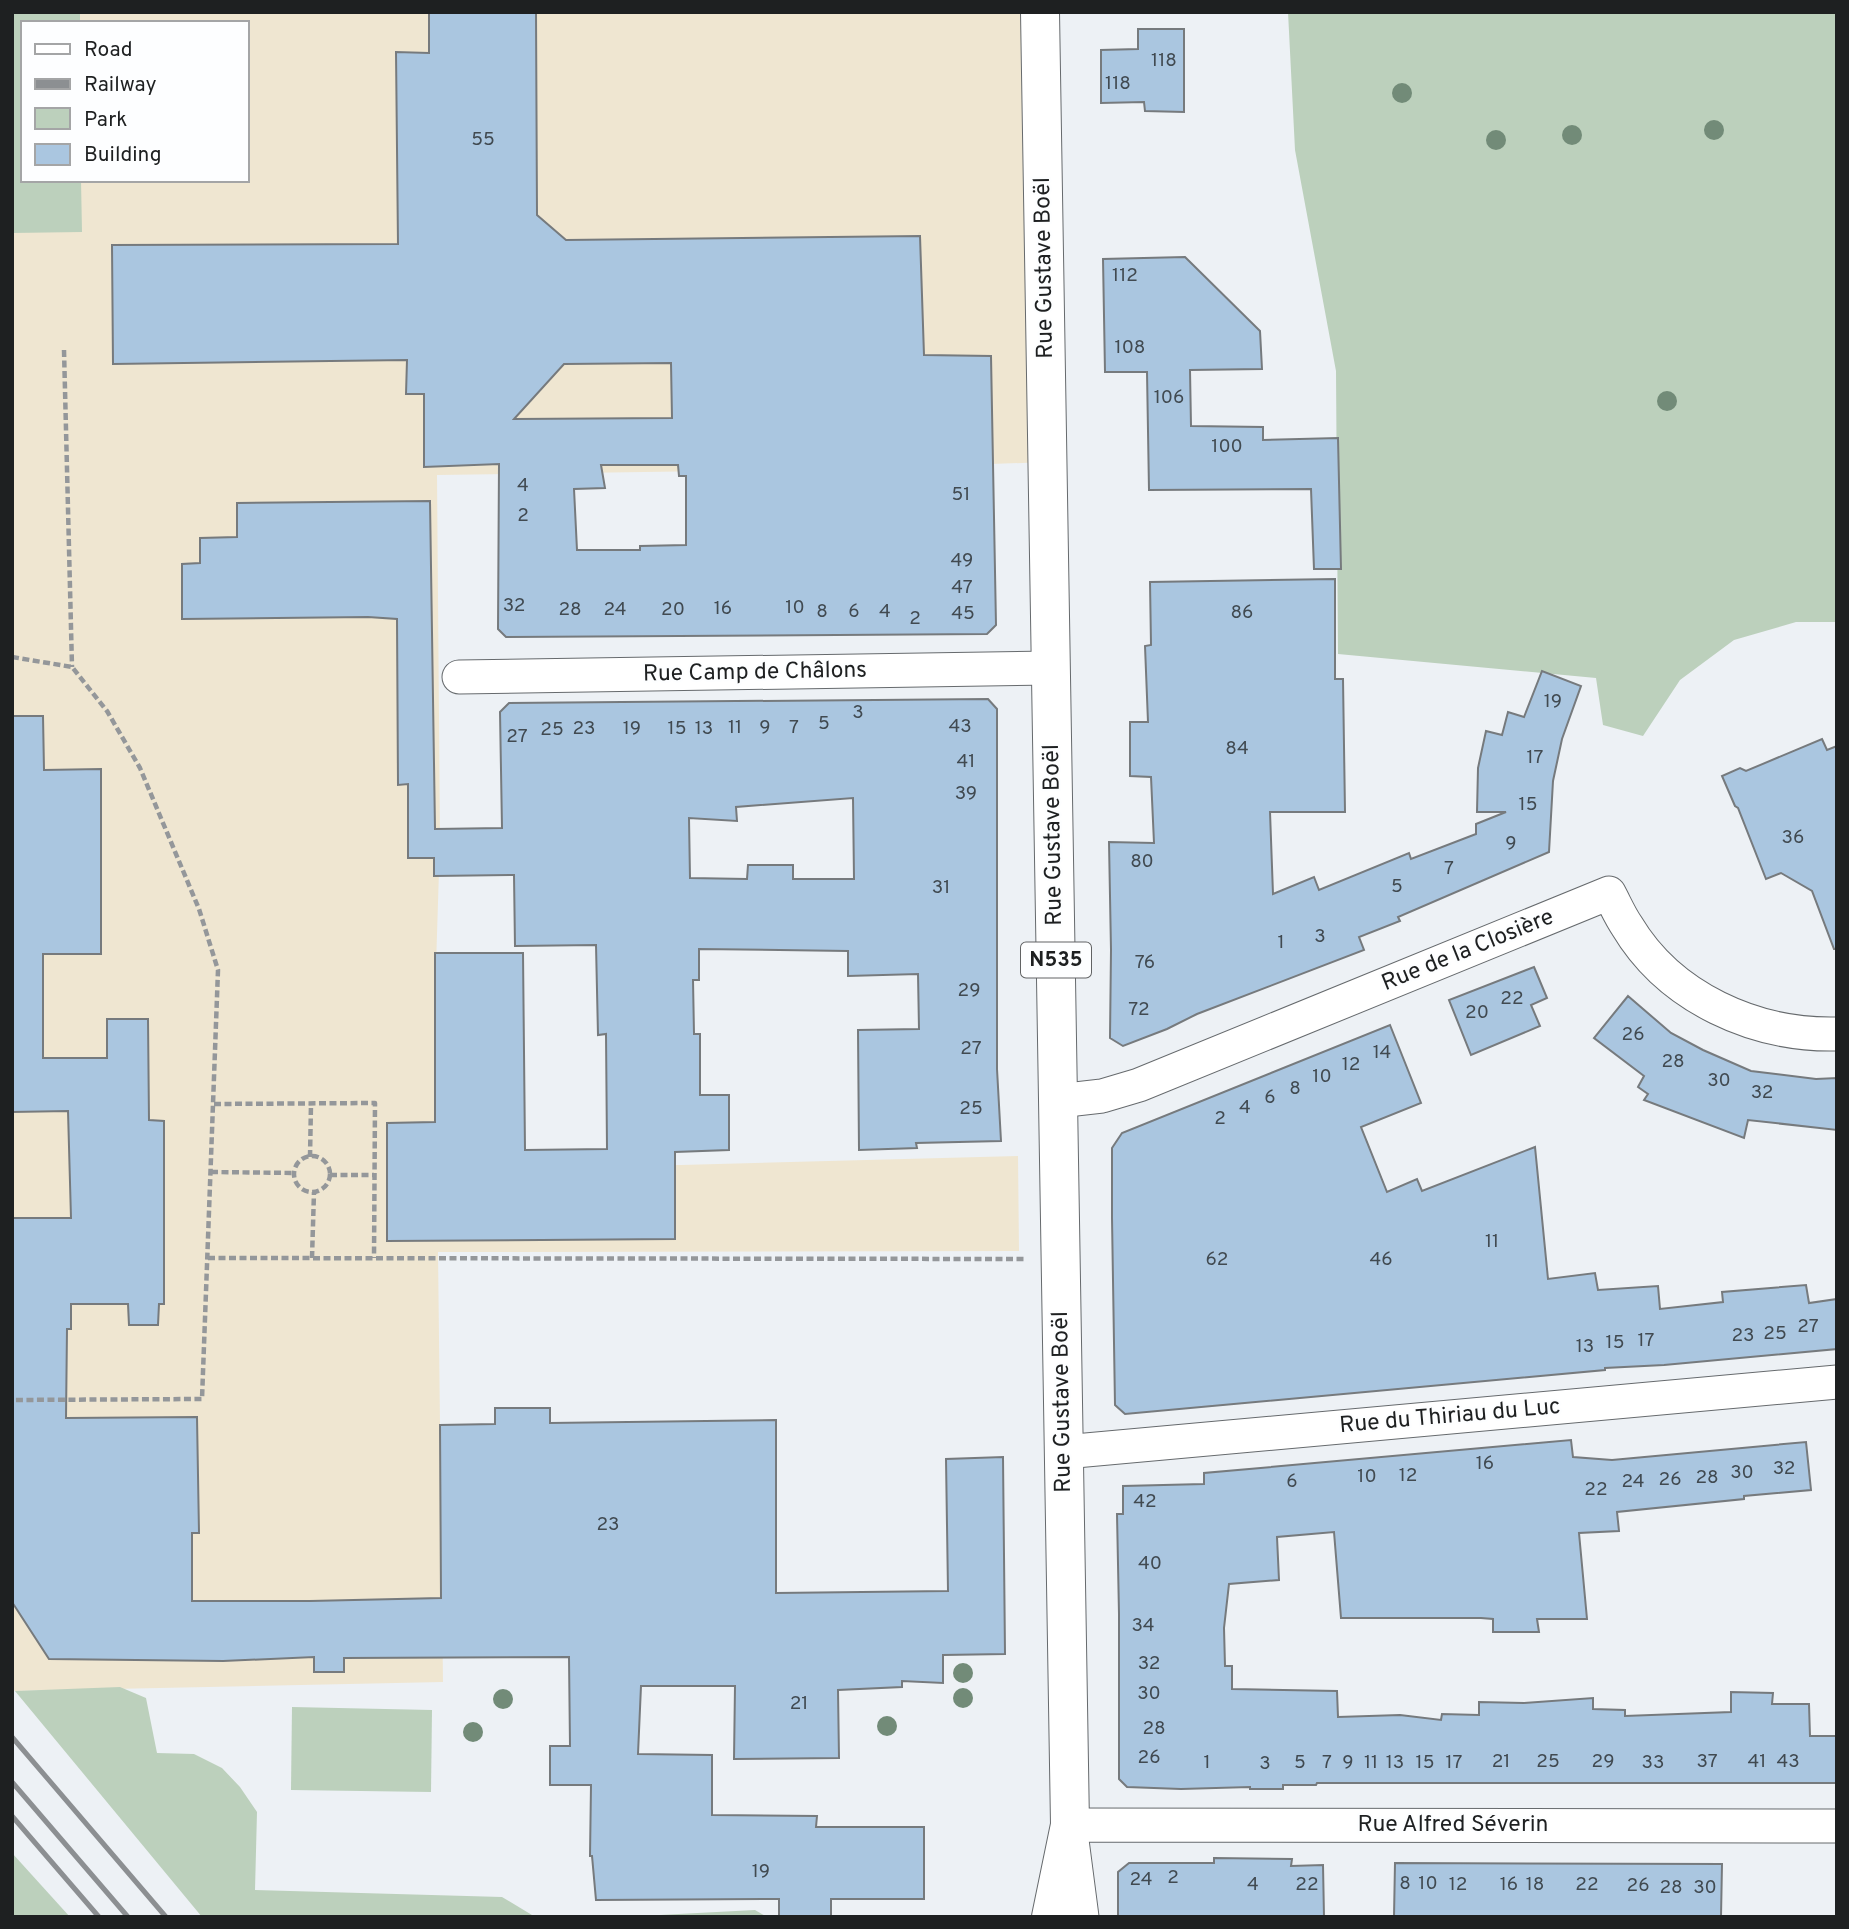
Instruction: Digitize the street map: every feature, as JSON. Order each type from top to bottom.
[{"type":"main road","name":"Rue Gustave Boël","points":[[1040,12],[1070,1825],[1051,1917]]},
{"type":"street","name":"Rue Camp de Châlons","points":[[459,677],[1051,668]]},
{"type":"street","name":"Rue de la Closière","points":[[1058,1101],[1102,1096],[1139,1086],[1609,893],[1627,928],[1646,952],[1672,977],[1703,1000],[1745,1021],[1772,1028],[1837,1034]]},
{"type":"street","name":"Rue du Thiriau du Luc","points":[[1064,1452],[1837,1382]]},
{"type":"street","name":"Rue Alfred Séverin","points":[[1070,1825],[1837,1826]]},
{"type":"street","name":"Rue Gustave Boël","points":[[1070,1825],[1082,1917]]},
{"type":"path","points":[[12,1400],[202,1399],[218,970],[199,909],[140,768],[107,711],[72,667],[64,350]]},
{"type":"path","points":[[12,657],[72,667]]},
{"type":"path","points":[[214,1104],[375,1103],[374,1258]]},
{"type":"path","points":[[310,1157],[311,1104]]},
{"type":"path","points":[[310,1157],[321,1158],[326,1162],[330,1175],[325,1187],[314,1192],[302,1189],[295,1174],[299,1162],[310,1157]]},
{"type":"path","points":[[211,1172],[295,1174]]},
{"type":"path","points":[[330,1175],[374,1175]]},
{"type":"path","points":[[312,1258],[314,1192]]},
{"type":"path","points":[[208,1258],[1061,1259]]},
{"type":"shaded area","points":[[12,12],[1040,12],[1048,462],[852,469],[437,475],[440,839],[436,966],[438,1164],[681,1165],[1018,1156],[1019,1251],[438,1252],[443,1682],[15,1691],[12,1688]]},
{"type":"green space","points":[[12,12],[80,12],[80,21],[21,21],[21,182],[81,182],[82,232],[12,233]]},
{"type":"green space","points":[[1288,12],[1837,12],[1837,622],[1796,622],[1734,640],[1680,680],[1643,736],[1603,725],[1596,678],[1338,654],[1336,371],[1295,150]]},
{"type":"green space","points":[[120,1687],[146,1698],[157,1753],[194,1754],[222,1768],[240,1787],[257,1812],[255,1890],[502,1897],[532,1915],[541,1917],[202,1917],[15,1691]]},
{"type":"green space","points":[[292,1707],[432,1710],[431,1792],[291,1790]]},
{"type":"green space","points":[[12,1853],[70,1917],[12,1917]]},
{"type":"green space","points":[[755,1910],[767,1917],[621,1917]]},
{"type":"building","points":[[429,12],[536,12],[537,215],[566,240],[920,236],[924,355],[991,356],[996,625],[987,634],[506,637],[498,629],[499,464],[424,467],[424,394],[406,394],[407,360],[113,364],[112,245],[398,244],[396,52],[429,53]],"holes":[[[671,363],[672,418],[514,419],[564,364]],[[601,465],[678,465],[679,476],[686,476],[686,545],[640,546],[640,550],[577,550],[574,489],[605,488]]]},
{"type":"building","points":[[1138,29],[1184,29],[1184,112],[1145,111],[1144,102],[1101,103],[1101,50],[1138,49]]},
{"type":"building","points":[[1185,257],[1260,331],[1262,369],[1190,370],[1191,426],[1263,427],[1263,440],[1338,438],[1341,569],[1314,569],[1311,489],[1149,490],[1147,372],[1105,372],[1103,259]]},
{"type":"building","points":[[430,501],[435,829],[502,828],[500,712],[509,703],[988,699],[997,709],[997,1069],[1001,1141],[916,1143],[917,1148],[859,1150],[858,1030],[919,1029],[918,974],[848,976],[848,951],[699,949],[699,980],[693,980],[694,1034],[700,1034],[700,1095],[729,1095],[729,1150],[675,1152],[675,1239],[387,1241],[387,1123],[435,1122],[435,953],[523,953],[525,1150],[607,1149],[606,1034],[598,1035],[596,945],[515,946],[514,875],[434,876],[434,858],[408,858],[408,784],[398,785],[397,619],[182,619],[182,564],[200,563],[200,538],[237,537],[237,503]],"holes":[[[853,798],[854,879],[793,879],[793,865],[748,865],[747,879],[690,878],[689,818],[737,821],[736,807]]]},
{"type":"building","points":[[1335,579],[1335,679],[1343,679],[1345,812],[1270,812],[1273,894],[1314,877],[1319,890],[1409,853],[1411,859],[1476,834],[1476,824],[1506,812],[1477,812],[1478,768],[1486,731],[1502,735],[1508,712],[1524,717],[1542,671],[1581,686],[1562,739],[1553,781],[1549,852],[1398,917],[1400,921],[1359,937],[1364,950],[1197,1014],[1123,1046],[1110,1038],[1109,842],[1154,843],[1151,777],[1130,776],[1130,722],[1148,722],[1145,646],[1151,645],[1150,582]]},
{"type":"building","points":[[12,716],[43,716],[44,770],[101,769],[101,954],[43,954],[43,1058],[107,1058],[107,1019],[148,1019],[149,1120],[164,1121],[164,1304],[159,1304],[158,1325],[129,1325],[128,1304],[71,1304],[71,1329],[67,1329],[66,1418],[197,1417],[199,1533],[192,1533],[192,1601],[441,1598],[440,1425],[495,1424],[495,1408],[550,1408],[550,1423],[776,1420],[776,1593],[948,1591],[946,1459],[1003,1457],[1005,1654],[943,1655],[943,1683],[902,1681],[902,1687],[838,1690],[839,1758],[734,1759],[735,1686],[641,1686],[638,1754],[712,1755],[712,1815],[817,1816],[816,1827],[924,1827],[924,1899],[831,1899],[831,1917],[779,1917],[779,1899],[596,1900],[590,1856],[591,1785],[550,1785],[550,1746],[570,1746],[569,1657],[344,1658],[344,1672],[314,1672],[314,1657],[223,1661],[49,1659],[12,1602],[12,1218],[71,1218],[68,1111],[12,1112]]},
{"type":"building","points":[[1822,739],[1827,750],[1837,746],[1837,949],[1834,949],[1812,891],[1781,873],[1766,879],[1738,808],[1722,776],[1740,768],[1746,771]]},
{"type":"building","points":[[1534,967],[1547,998],[1531,1005],[1540,1026],[1471,1055],[1449,1000]]},
{"type":"building","points":[[1628,996],[1671,1033],[1751,1071],[1816,1079],[1837,1078],[1837,1130],[1748,1120],[1744,1138],[1644,1100],[1648,1094],[1638,1087],[1644,1076],[1594,1038]]},
{"type":"building","points":[[1390,1025],[1421,1103],[1361,1127],[1387,1192],[1417,1179],[1422,1191],[1535,1147],[1548,1279],[1595,1273],[1598,1290],[1658,1286],[1660,1309],[1723,1302],[1722,1292],[1806,1285],[1809,1303],[1837,1299],[1837,1349],[1605,1368],[1125,1414],[1115,1405],[1112,1218],[1112,1148],[1122,1133]]},
{"type":"building","points":[[1571,1440],[1573,1457],[1612,1460],[1806,1442],[1811,1490],[1617,1512],[1619,1531],[1579,1533],[1587,1619],[1537,1619],[1539,1632],[1493,1632],[1493,1619],[1481,1618],[1341,1618],[1334,1532],[1277,1537],[1279,1580],[1229,1584],[1224,1628],[1225,1666],[1232,1666],[1232,1689],[1337,1691],[1338,1717],[1400,1715],[1441,1720],[1442,1714],[1479,1715],[1479,1702],[1524,1703],[1593,1698],[1593,1709],[1625,1710],[1625,1716],[1731,1712],[1731,1692],[1773,1693],[1772,1704],[1809,1704],[1810,1736],[1837,1736],[1837,1783],[1317,1783],[1283,1785],[1283,1789],[1181,1789],[1127,1787],[1119,1779],[1117,1514],[1123,1514],[1123,1486],[1204,1484],[1204,1473]]},
{"type":"building","points":[[1214,1858],[1292,1859],[1291,1866],[1323,1865],[1324,1917],[1118,1917],[1118,1872],[1129,1863],[1214,1863]]},
{"type":"building","points":[[1395,1863],[1722,1864],[1721,1917],[1394,1917]]},
{"type":"railway","points":[[12,1737],[166,1917]]},
{"type":"railway","points":[[12,1782],[128,1917]]},
{"type":"railway","points":[[12,1816],[99,1917]]}]
